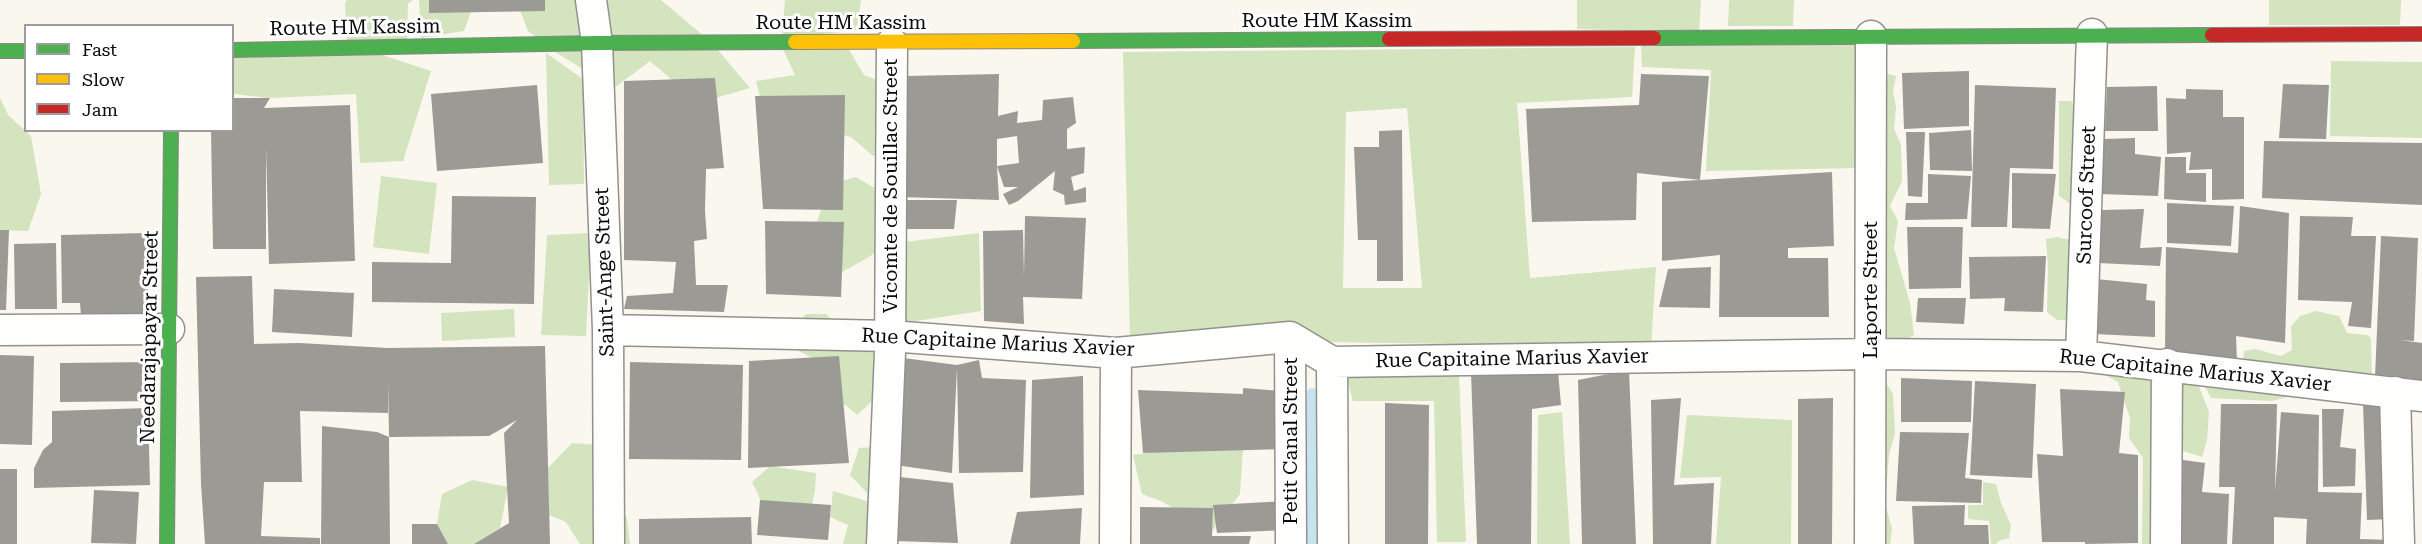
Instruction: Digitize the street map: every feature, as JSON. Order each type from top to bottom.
[{"type":"street","name":"Saint-Ange Street","points":[[591,0],[597,43],[608,330],[609,544]]},
{"type":"street","name":"Surcoof Street","points":[[2081,356],[2092,34]]},
{"type":"street","name":"Route HM Kassim","points":[[234,50],[597,43],[2422,34]]},
{"type":"street","name":"Laporte Street","points":[[1870,544],[1871,36]]},
{"type":"street","name":"Vicomte de Souillac Street","points":[[882,544],[890,336],[892,43]]},
{"type":"street","points":[[4,51],[24,51]]},
{"type":"street","name":"Needarajapayar Street","points":[[167,544],[171,132]]},
{"type":"street","points":[[0,330],[169,330]]},
{"type":"street","name":"Rue Capitaine Marius Xavier","points":[[608,330],[890,336],[1116,353],[1290,337]]},
{"type":"street","points":[[1290,337],[1332,362]]},
{"type":"street","name":"Petit Canal Street","points":[[1290,337],[1291,544]]},
{"type":"street","points":[[1114,544],[1116,353]]},
{"type":"street","name":"Rue Capitaine Marius Xavier","points":[[1332,362],[1871,354],[2081,356],[2167,364],[2408,394]]},
{"type":"street","name":"Petit Canal Street","points":[[1332,362],[1333,544]]},
{"type":"street","points":[[2166,544],[2167,364]]},
{"type":"street","points":[[2398,544],[2408,394]]},
{"type":"green space","points":[[347,0],[413,0],[408,4],[407,47],[347,42],[345,3]]},
{"type":"green space","points":[[419,0],[465,0],[471,12],[464,31],[421,38]]},
{"type":"green space","points":[[516,0],[661,0],[712,43],[750,88],[699,103],[650,61],[614,88],[555,52],[528,31]]},
{"type":"green space","points":[[785,0],[861,0],[857,30],[782,39]]},
{"type":"green space","points":[[1577,0],[1701,0],[1699,33],[1577,29]]},
{"type":"green space","points":[[1729,0],[1794,0],[1793,26],[1728,26]]},
{"type":"green space","points":[[2269,0],[2401,0],[2400,25],[2269,25]]},
{"type":"green space","points":[[845,43],[864,75],[892,86],[891,145],[873,156],[851,137],[819,128],[766,121],[756,81],[795,75],[783,49]]},
{"type":"green space","points":[[1641,44],[1860,44],[1859,168],[1706,171],[1711,70],[1642,67]]},
{"type":"green space","points":[[358,47],[431,71],[403,161],[360,163],[356,94],[270,98],[234,94],[234,56]]},
{"type":"green space","points":[[1635,47],[1632,97],[1517,103],[1530,278],[1656,267],[1651,347],[1130,339],[1123,52]],"holes":[[[1407,108],[1422,288],[1343,288],[1346,112]]]},
{"type":"green space","points":[[546,53],[583,79],[584,184],[549,185]]},
{"type":"green space","points":[[2331,61],[2422,62],[2422,138],[2330,136]]},
{"type":"green space","points":[[1876,71],[1896,76],[1893,91],[1896,107],[1894,129],[1901,144],[1902,181],[1890,206],[1898,221],[1894,248],[1910,303],[1914,335],[1893,347],[1876,347]]},
{"type":"green space","points":[[0,98],[8,115],[31,136],[41,194],[28,231],[0,230]]},
{"type":"green space","points":[[2059,101],[2071,101],[2081,115],[2076,208],[2059,196]]},
{"type":"green space","points":[[381,176],[437,183],[429,254],[373,247]]},
{"type":"green space","points":[[856,177],[884,194],[891,240],[869,257],[842,272],[819,264],[817,222],[830,184]]},
{"type":"green space","points":[[591,233],[586,336],[541,335],[547,235]]},
{"type":"green space","points":[[979,233],[981,311],[896,324],[904,242]]},
{"type":"green space","points":[[2057,237],[2078,242],[2067,320],[2057,320],[2047,312],[2046,239]]},
{"type":"green space","points":[[514,309],[515,337],[442,341],[441,313]]},
{"type":"green space","points":[[2316,311],[2339,316],[2347,333],[2367,335],[2371,338],[2372,382],[2243,364],[2244,351],[2255,349],[2281,356],[2292,350],[2291,326],[2300,316]]},
{"type":"green space","points":[[806,314],[826,314],[858,344],[877,341],[882,392],[857,415],[843,403],[840,373],[790,346],[793,330]]},
{"type":"green space","points":[[2100,363],[2162,370],[2160,544],[2142,544],[2143,458],[2129,438],[2130,418],[2118,382],[2105,375]]},
{"type":"green space","points":[[1875,365],[1893,394],[1895,434],[1889,454],[1885,504],[1892,528],[1890,544],[1874,544]]},
{"type":"green space","points":[[2170,370],[2194,374],[2209,412],[2207,440],[2202,457],[2180,450]]},
{"type":"green space","points":[[1345,372],[1459,376],[1466,542],[1437,542],[1434,401],[1353,401]]},
{"type":"green space","points":[[2200,376],[2301,386],[2287,397],[2272,401],[2211,398]]},
{"type":"green space","points":[[1562,412],[1570,544],[1537,544],[1538,415]]},
{"type":"green space","points":[[1687,415],[1792,420],[1791,544],[1716,544],[1721,477],[1680,478]]},
{"type":"green space","points":[[572,443],[596,445],[627,519],[630,544],[580,544],[566,522],[549,515],[548,468]]},
{"type":"green space","points":[[874,447],[903,462],[896,485],[867,493],[850,475],[859,448]]},
{"type":"green space","points":[[1243,449],[1240,494],[1212,531],[1161,501],[1142,494],[1133,455],[1163,451]]},
{"type":"green space","points":[[770,466],[816,473],[811,509],[765,509],[752,482]]},
{"type":"green space","points":[[472,480],[508,487],[500,528],[474,544],[448,544],[437,524],[442,494]]},
{"type":"green space","points":[[1983,482],[1996,484],[2001,503],[2011,525],[2009,538],[1998,541],[1996,544],[1991,544],[1989,521],[1968,519],[1968,505],[1983,505]]},
{"type":"green space","points":[[833,491],[890,508],[884,544],[843,544],[848,525],[830,517]]},
{"type":"building","points":[[429,0],[545,0],[545,11],[429,13]]},
{"type":"building","points":[[1969,71],[1969,126],[1904,129],[1902,73]]},
{"type":"building","points":[[999,74],[998,116],[1018,111],[1017,123],[1042,120],[1043,100],[1073,97],[1076,123],[1067,129],[1067,149],[1085,147],[1084,173],[1071,177],[1074,191],[1086,187],[1086,202],[1065,205],[1064,195],[1053,190],[1055,171],[1018,201],[1009,205],[1003,194],[1018,187],[1004,187],[997,166],[999,200],[899,197],[900,126],[908,126],[906,76]],"holes":[[[1017,136],[1019,163],[997,166],[997,139]]]},
{"type":"building","points":[[1641,74],[1709,76],[1700,180],[1637,173],[1636,220],[1532,222],[1526,109],[1639,105]]},
{"type":"building","points":[[715,78],[724,168],[706,169],[707,239],[694,241],[696,285],[728,285],[724,312],[624,309],[627,296],[673,293],[676,262],[624,260],[624,81]]},
{"type":"building","points":[[2283,84],[2329,85],[2326,139],[2279,138]]},
{"type":"building","points":[[537,85],[543,163],[437,171],[431,94]]},
{"type":"building","points":[[1975,85],[2056,88],[2053,169],[2010,168],[2007,227],[1971,227]]},
{"type":"building","points":[[2157,86],[2158,131],[2105,131],[2107,87]]},
{"type":"building","points":[[2186,89],[2223,90],[2223,117],[2244,117],[2244,199],[2212,200],[2212,169],[2189,170],[2191,152],[2167,154],[2166,98],[2186,99]]},
{"type":"building","points":[[845,95],[843,210],[763,209],[755,96]]},
{"type":"building","points":[[234,98],[270,98],[264,108],[350,105],[355,261],[269,264],[266,147],[266,249],[213,249],[211,132],[234,132]]},
{"type":"building","points":[[1402,130],[1403,281],[1377,281],[1377,240],[1358,240],[1354,147],[1379,147],[1379,131]]},
{"type":"building","points":[[1971,130],[1972,171],[1930,170],[1929,133]]},
{"type":"building","points":[[1906,132],[1925,132],[1922,197],[1908,196]]},
{"type":"building","points":[[2135,138],[2135,154],[2161,157],[2158,196],[2100,194],[2104,139]]},
{"type":"building","points":[[2264,141],[2422,143],[2422,205],[2262,198]]},
{"type":"building","points":[[2165,157],[2186,157],[2186,173],[2206,173],[2206,202],[2164,199]]},
{"type":"building","points":[[1832,172],[1834,246],[1788,248],[1788,258],[1828,258],[1829,317],[1719,317],[1720,255],[1662,261],[1662,182]]},
{"type":"building","points":[[2012,173],[2056,174],[2050,229],[2012,228]]},
{"type":"building","points":[[1928,174],[1971,176],[1967,219],[1905,220],[1906,203],[1928,203]]},
{"type":"building","points":[[452,196],[536,197],[534,304],[372,302],[372,262],[451,263]]},
{"type":"building","points":[[904,200],[957,200],[954,229],[897,229]]},
{"type":"building","points":[[2167,203],[2234,206],[2231,246],[2167,243]]},
{"type":"building","points":[[2240,206],[2289,213],[2285,343],[2236,336],[2237,361],[2165,353],[2166,247],[2238,253]]},
{"type":"building","points":[[2144,209],[2140,248],[2162,247],[2160,266],[2098,263],[2101,210]]},
{"type":"building","points":[[1025,216],[1086,218],[1082,299],[1023,297],[1024,324],[984,321],[983,231],[1023,230],[1024,276]]},
{"type":"building","points":[[2300,216],[2353,217],[2351,236],[2376,236],[2371,328],[2348,326],[2352,302],[2298,300]]},
{"type":"building","points":[[765,221],[844,222],[841,297],[766,294]]},
{"type":"building","points":[[1907,227],[1963,227],[1961,288],[1909,289]]},
{"type":"building","points":[[0,230],[9,230],[6,310],[0,310]]},
{"type":"building","points":[[147,233],[148,314],[81,315],[80,303],[62,303],[61,235]]},
{"type":"building","points":[[2381,236],[2418,238],[2414,341],[2400,340],[2422,343],[2422,384],[2375,377]]},
{"type":"building","points":[[56,243],[57,309],[15,309],[14,244]]},
{"type":"building","points":[[2046,256],[2043,312],[2004,311],[2005,298],[1970,299],[1969,257]]},
{"type":"building","points":[[1711,267],[1710,308],[1659,307],[1668,269]]},
{"type":"building","points":[[252,276],[254,344],[299,343],[388,348],[545,346],[550,544],[474,544],[509,523],[504,433],[517,420],[489,436],[389,437],[388,380],[388,413],[300,411],[302,482],[264,482],[261,536],[320,538],[320,544],[205,544],[201,484],[196,277]]},
{"type":"building","points":[[2096,279],[2147,284],[2146,300],[2155,301],[2155,337],[2095,334]]},
{"type":"building","points":[[274,289],[354,293],[352,337],[272,332]]},
{"type":"building","points":[[1918,298],[1966,298],[1964,324],[1916,322]]},
{"type":"building","points":[[0,355],[34,356],[32,445],[0,444]]},
{"type":"building","points":[[839,356],[849,463],[748,468],[749,361]]},
{"type":"building","points":[[896,357],[957,365],[979,360],[982,378],[1026,380],[1023,472],[959,473],[957,368],[952,473],[895,465]]},
{"type":"building","points":[[152,362],[153,401],[60,402],[60,363]]},
{"type":"building","points":[[630,362],[743,365],[741,460],[629,459]]},
{"type":"building","points":[[1629,370],[1636,544],[1582,544],[1578,380]]},
{"type":"building","points":[[1558,371],[1561,405],[1532,409],[1531,544],[1477,544],[1471,372]]},
{"type":"building","points":[[1083,376],[1084,495],[1030,498],[1032,380]]},
{"type":"building","points":[[1901,378],[1972,381],[1971,422],[1901,422]]},
{"type":"building","points":[[1975,381],[2036,384],[2032,478],[1970,475]]},
{"type":"building","points":[[1243,388],[1281,391],[1284,449],[1143,453],[1138,390],[1243,394]]},
{"type":"building","points":[[2060,389],[2125,392],[2119,453],[2138,455],[2138,543],[2042,542],[2037,454],[2063,456]]},
{"type":"building","points":[[1681,398],[1674,485],[1714,483],[1711,544],[1653,544],[1651,400]]},
{"type":"building","points":[[1833,398],[1832,544],[1798,544],[1798,399]]},
{"type":"building","points":[[1385,403],[1429,405],[1428,544],[1385,544]]},
{"type":"building","points":[[2221,404],[2277,404],[2275,491],[2281,412],[2319,415],[2318,492],[2362,493],[2360,539],[2392,540],[2392,544],[2306,544],[2307,519],[2274,517],[2274,544],[2232,544],[2235,487],[2219,487]]},
{"type":"building","points":[[2363,404],[2389,404],[2392,519],[2367,520]]},
{"type":"building","points":[[148,408],[150,485],[34,488],[34,468],[43,450],[52,442],[52,411]]},
{"type":"building","points":[[2322,409],[2344,409],[2340,447],[2356,449],[2355,486],[2323,487]]},
{"type":"building","points":[[322,426],[377,432],[389,437],[390,544],[321,544]]},
{"type":"building","points":[[1900,432],[1969,433],[1965,478],[1982,480],[1981,503],[1896,501]]},
{"type":"building","points":[[2183,460],[2205,463],[2202,492],[2229,494],[2227,544],[2180,544]]},
{"type":"building","points":[[0,469],[17,469],[17,544],[0,544]]},
{"type":"building","points":[[891,476],[953,483],[958,543],[894,541]]},
{"type":"building","points":[[94,490],[139,492],[136,544],[91,543]]},
{"type":"building","points":[[760,500],[831,505],[828,540],[757,535]]},
{"type":"building","points":[[1286,501],[1288,530],[1217,533],[1213,505]]},
{"type":"building","points":[[1965,505],[1964,525],[1988,525],[1989,544],[1914,544],[1912,506]]},
{"type":"building","points":[[1140,507],[1213,508],[1212,536],[1251,536],[1249,544],[1140,544]]},
{"type":"building","points":[[1082,508],[1080,544],[1010,544],[1017,512]]},
{"type":"building","points":[[751,517],[752,544],[639,544],[639,519]]},
{"type":"building","points":[[412,524],[437,524],[448,544],[412,544]]},
{"type":"waterway","points":[[1312,393],[1312,544]]},
{"type":"traffic: fast","points":[[1654,38],[2212,35]]},
{"type":"traffic: fast","points":[[1073,41],[1389,39]]},
{"type":"traffic: fast","points":[[234,50],[597,43],[795,42]]},
{"type":"traffic: fast","points":[[0,51],[24,51]]},
{"type":"traffic: fast","points":[[167,544],[171,132]]},
{"type":"traffic: slow","points":[[795,42],[1073,41]]},
{"type":"traffic: jam","points":[[2212,35],[2422,34]]},
{"type":"traffic: jam","points":[[1389,39],[1654,38]]}]
